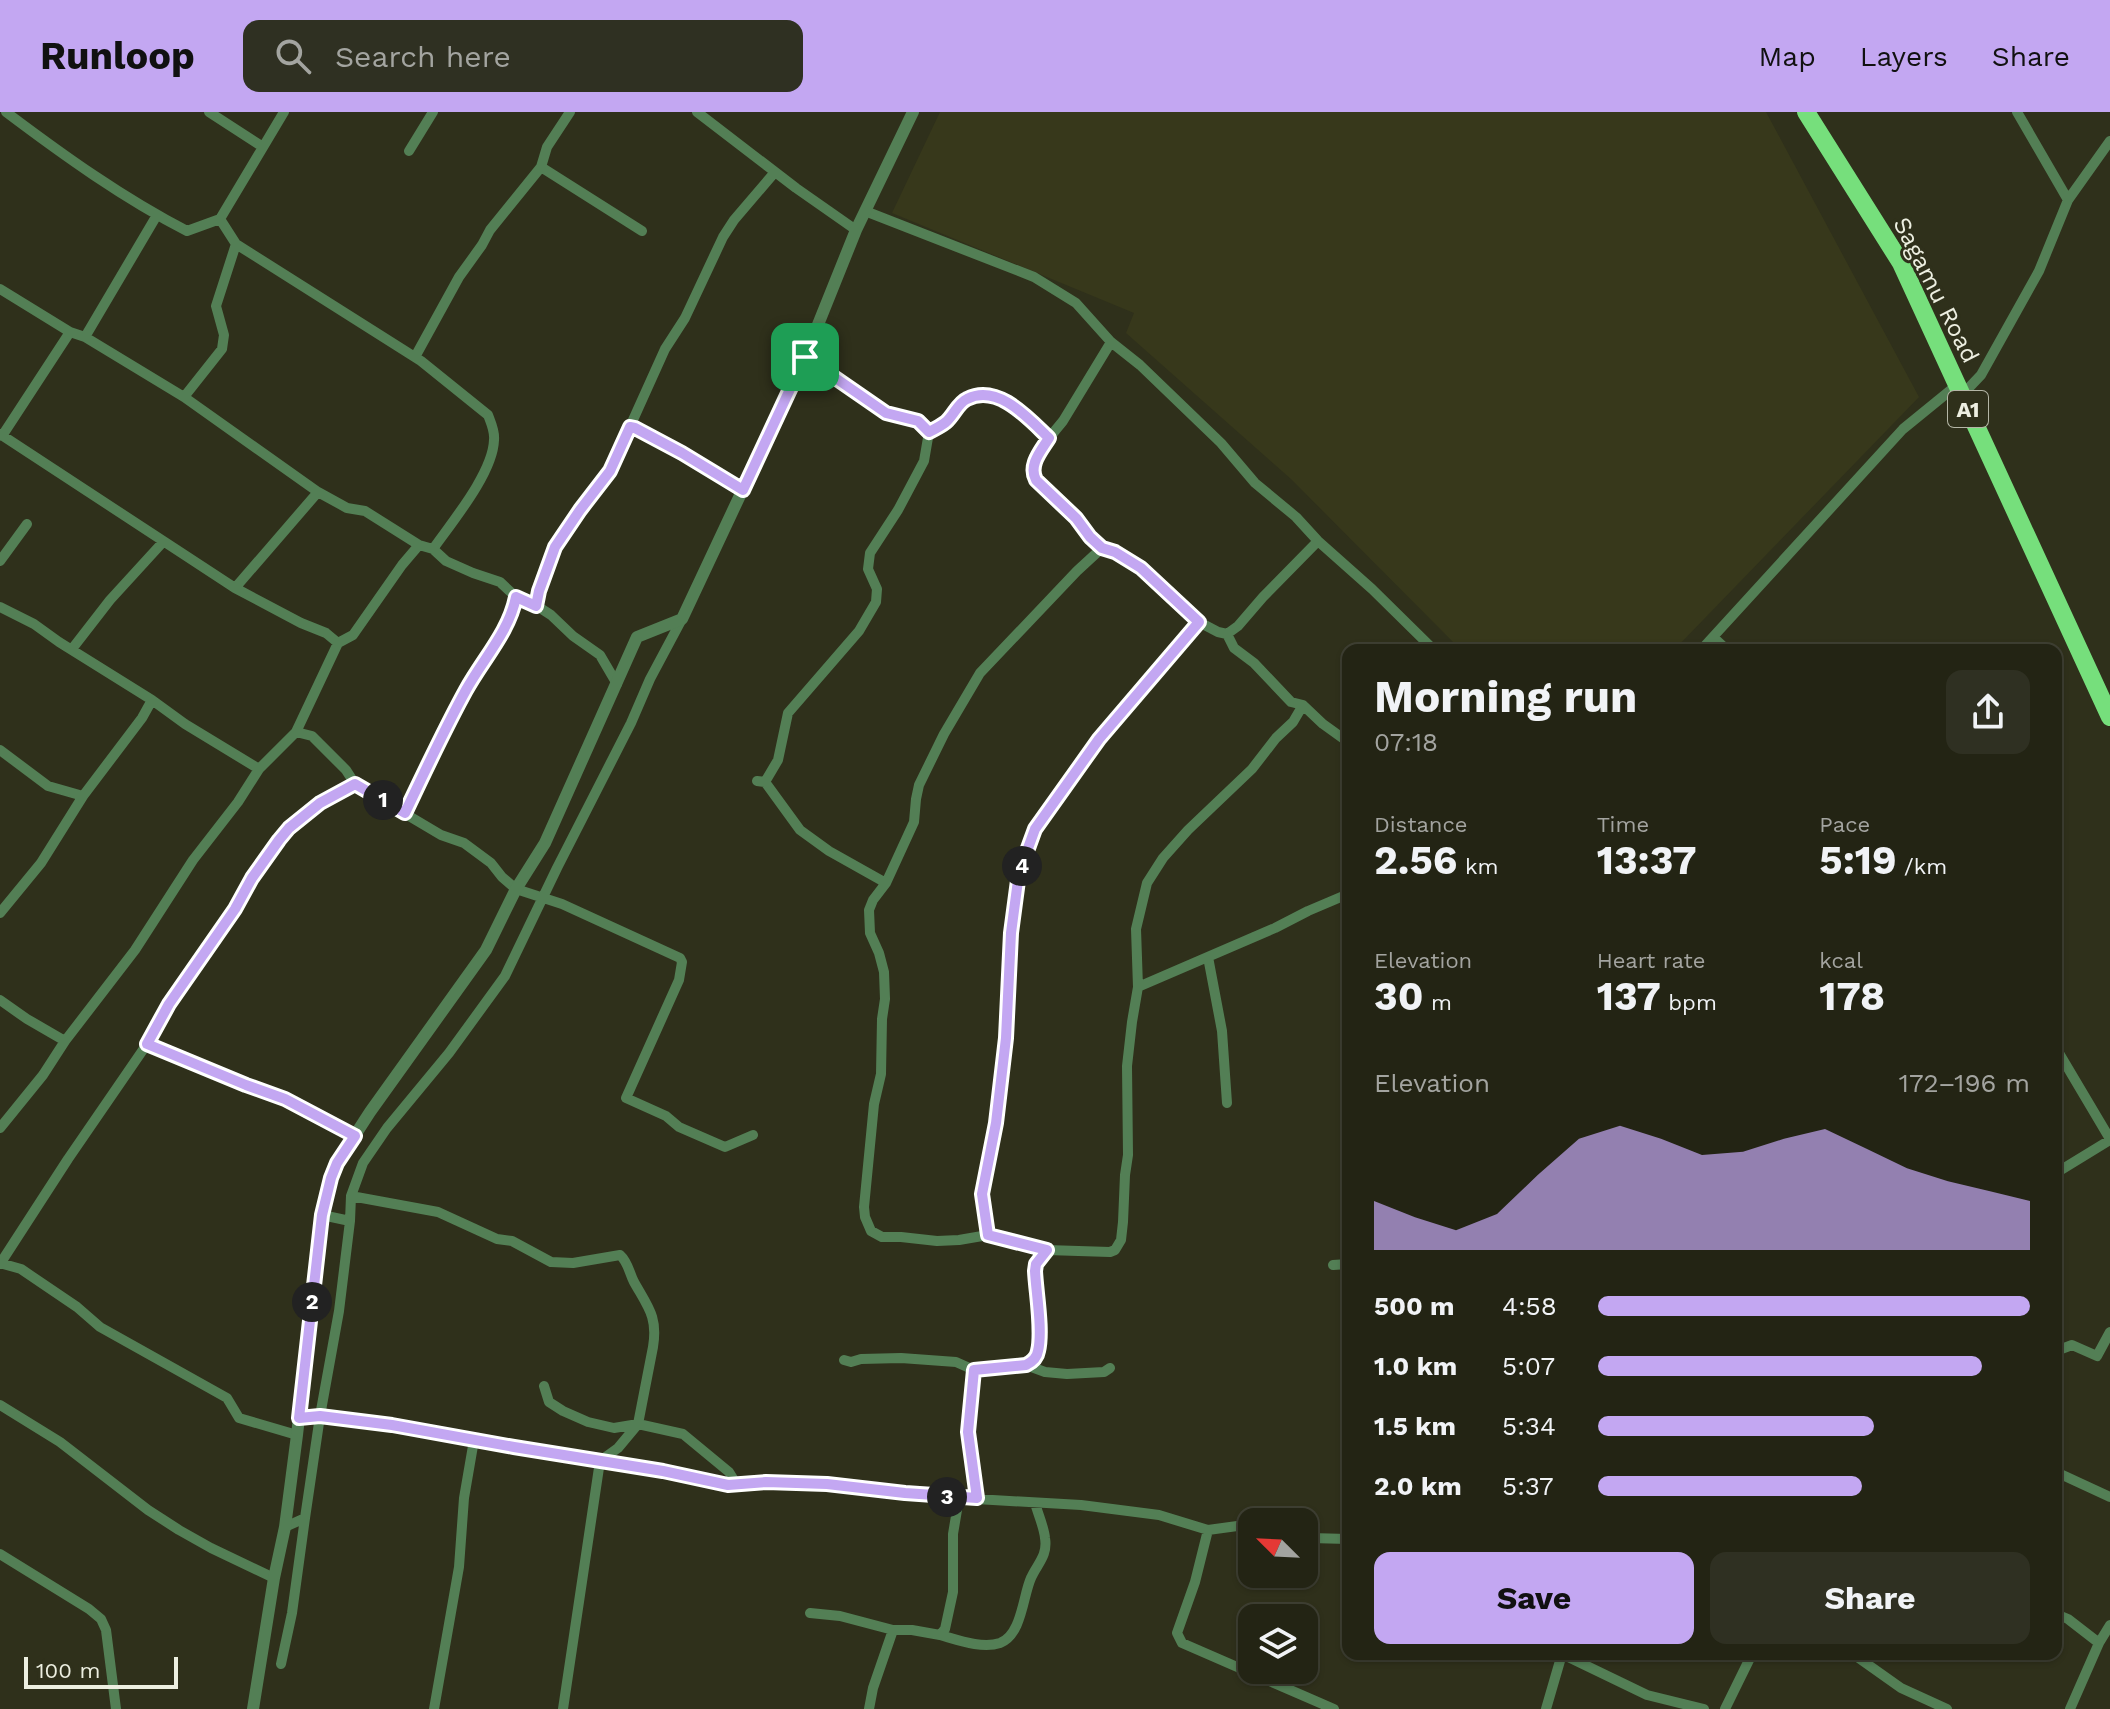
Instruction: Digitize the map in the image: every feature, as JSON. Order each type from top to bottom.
[{"type":"highway","name":"Sagamu Road","points":[[1806,112],[1901,263],[2110,717]]},
{"type":"street","points":[[6,112],[157,215],[187,231],[220,219],[284,112]]},
{"type":"street","points":[[209,112],[263,147]]},
{"type":"street","points":[[409,151],[433,112]]},
{"type":"street","points":[[415,357],[459,277],[490,230],[541,167],[547,147],[570,112]]},
{"type":"street","points":[[697,112],[856,230]]},
{"type":"street","points":[[281,1664],[292,1613],[320,1416],[339,1311],[351,1196],[363,1163],[505,976],[743,490],[805,357],[856,230],[913,112]]},
{"type":"street","points":[[2017,112],[2068,200]]},
{"type":"street","points":[[1707,644],[1903,429],[1981,375],[2039,271],[2068,200],[2110,141]]},
{"type":"street","points":[[541,167],[642,231]]},
{"type":"street","points":[[536,606],[555,547],[610,471],[665,349],[685,318],[723,237],[775,172]]},
{"type":"street","points":[[865,211],[1034,277],[1076,303],[1111,342],[1140,365],[1221,443],[1255,483],[1296,517],[1428,644]]},
{"type":"street","points":[[85,337],[157,215]]},
{"type":"street","points":[[220,219],[236,244],[415,357],[488,415],[495,439],[489,463],[433,549]]},
{"type":"street","points":[[184,397],[222,349],[224,335],[216,306],[236,244]]},
{"type":"street","points":[[0,289],[184,397],[318,492],[347,508],[365,511],[419,545],[433,549],[446,561],[500,582],[516,597],[551,615],[600,655],[617,684]]},
{"type":"street","points":[[70,332],[1,435],[235,588],[326,633],[338,643]]},
{"type":"street","points":[[1111,342],[1063,421],[1049,438],[1034,463],[1032,473],[1090,537],[1102,548],[1141,568],[1199,622],[1227,634],[1318,541]]},
{"type":"street","points":[[805,357],[886,413],[918,421],[929,432]]},
{"type":"street","points":[[929,432],[946,423],[965,400],[980,395],[1001,399],[1022,412],[1049,438]]},
{"type":"street","points":[[630,427],[682,453],[743,490]]},
{"type":"street","points":[[886,883],[829,851],[800,830],[761,782],[778,760],[788,713],[859,631],[876,602],[877,589],[868,569],[870,553],[924,461],[929,432]]},
{"type":"street","points":[[235,588],[318,492]]},
{"type":"street","points":[[0,561],[27,524]]},
{"type":"street","points":[[72,649],[110,600],[163,542]]},
{"type":"street","points":[[0,1128],[135,950],[193,860],[259,769],[296,732],[338,643],[353,635],[419,545]]},
{"type":"street","points":[[1102,548],[980,673],[944,734],[919,785],[914,822],[886,883],[869,910],[870,933],[884,972],[885,999],[881,1074],[871,1127],[864,1207],[871,1231],[882,1237],[937,1241],[988,1235],[1047,1250],[1115,1250],[1121,1240],[1128,1155],[1127,1066],[1138,987],[1136,929],[1147,883],[1163,858],[1252,769],[1293,722],[1303,705]]},
{"type":"street","points":[[405,813],[467,687],[502,634],[516,597]]},
{"type":"street","points":[[0,607],[34,624],[259,769]]},
{"type":"street","points":[[253,1709],[285,1527],[322,1215],[334,1170],[370,1112],[486,950],[516,889],[545,843],[637,637],[682,619]]},
{"type":"street","points":[[988,1235],[982,1194],[996,1123],[1006,1038],[1011,933],[1019,873],[1035,829],[1099,739],[1199,622]]},
{"type":"street","points":[[1227,634],[1234,648],[1254,663],[1291,702],[1303,705],[1342,738]]},
{"type":"street","points":[[1713,637],[1721,644]]},
{"type":"street","points":[[0,913],[41,863],[83,796],[152,700]]},
{"type":"street","points":[[296,732],[312,736],[346,770],[355,784],[441,835],[464,843],[491,863],[516,889],[562,904],[682,959],[679,980],[626,1098],[666,1116],[679,1127],[725,1147],[753,1135]]},
{"type":"street","points":[[0,750],[48,786],[83,796]]},
{"type":"street","points":[[297,1435],[239,1418],[227,1398],[100,1327],[77,1307],[21,1269],[0,1263],[279,840],[320,803],[355,784]]},
{"type":"street","points":[[1138,987],[1342,897]]},
{"type":"street","points":[[1208,957],[1222,1031],[1227,1103]]},
{"type":"street","points":[[0,1000],[65,1041]]},
{"type":"street","points":[[147,1044],[285,1099],[355,1136]]},
{"type":"street","points":[[2062,1058],[2110,1139],[2062,1169]]},
{"type":"street","points":[[351,1196],[438,1212],[497,1239],[512,1241],[551,1262],[573,1263],[620,1255],[624,1257],[654,1319],[653,1347],[638,1424],[618,1448],[600,1461],[563,1709]]},
{"type":"street","points":[[322,1215],[350,1221]]},
{"type":"street","points":[[844,1360],[901,1358],[956,1362],[974,1370],[1032,1362],[1039,1350],[1035,1271],[1036,1264],[1047,1250]]},
{"type":"street","points":[[1333,1265],[1342,1264]]},
{"type":"street","points":[[2062,1349],[2072,1345],[2097,1356],[2110,1332]]},
{"type":"street","points":[[1026,1365],[1045,1372],[1067,1374],[1104,1372],[1110,1368]]},
{"type":"street","points":[[974,1370],[968,1432],[977,1498]]},
{"type":"street","points":[[544,1386],[549,1402],[588,1422],[614,1428],[638,1424],[683,1434],[729,1472],[737,1485]]},
{"type":"street","points":[[0,1405],[60,1442],[148,1510],[211,1548],[274,1578]]},
{"type":"street","points":[[299,1418],[320,1416],[392,1425],[737,1485],[766,1482],[827,1484],[959,1498],[1081,1505],[1159,1515],[1208,1530],[1238,1526]]},
{"type":"street","points":[[434,1709],[459,1567],[464,1498],[474,1440]]},
{"type":"street","points":[[2062,1475],[2110,1497]]},
{"type":"street","points":[[940,1635],[945,1629],[953,1592],[953,1534],[959,1498]]},
{"type":"street","points":[[810,1613],[840,1616],[893,1630],[912,1630],[982,1645],[1008,1639],[1022,1612],[1031,1577],[1044,1554],[1045,1539],[1035,1503]]},
{"type":"street","points":[[285,1527],[305,1518]]},
{"type":"street","points":[[1208,1530],[1195,1582],[1177,1633],[1178,1639],[1334,1709]]},
{"type":"street","points":[[1318,1538],[1342,1539]]},
{"type":"street","points":[[0,1554],[101,1619],[106,1630],[116,1709]]},
{"type":"street","points":[[2062,1617],[2075,1623],[2099,1643]]},
{"type":"street","points":[[2070,1709],[2110,1625]]},
{"type":"street","points":[[869,1709],[893,1630]]},
{"type":"street","points":[[1546,1709],[1560,1660]]},
{"type":"street","points":[[1574,1660],[1647,1695],[1704,1709]]},
{"type":"street","points":[[1725,1709],[1749,1660]]},
{"type":"street","points":[[1861,1660],[1901,1688],[1947,1709]]},
{"type":"shaded area","points":[[940,112],[1766,112],[1919,397],[1680,644],[1455,644],[1291,479],[1126,333],[1134,313],[892,213]]},
{"type":"route","points":[[805,357],[886,413],[918,421],[929,432],[946,423],[965,400],[980,395],[1001,399],[1022,412],[1049,438],[1034,463],[1032,473],[1040,485],[1076,518],[1102,548],[1141,568],[1199,622],[1099,739],[1035,829],[1019,873],[1013,906],[1006,1038],[996,1123],[982,1194],[988,1235],[1047,1250],[1036,1264],[1035,1271],[1039,1338],[1036,1356],[1026,1365],[974,1370],[968,1443],[977,1498],[827,1484],[766,1482],[728,1485],[392,1425],[320,1416],[299,1418],[322,1215],[337,1163],[355,1136],[285,1099],[147,1044],[169,1004],[235,909],[252,878],[289,828],[320,803],[355,784],[405,813],[467,687],[502,634],[516,597],[536,606],[555,547],[610,471],[630,427],[682,453],[743,490],[805,357]]}]
